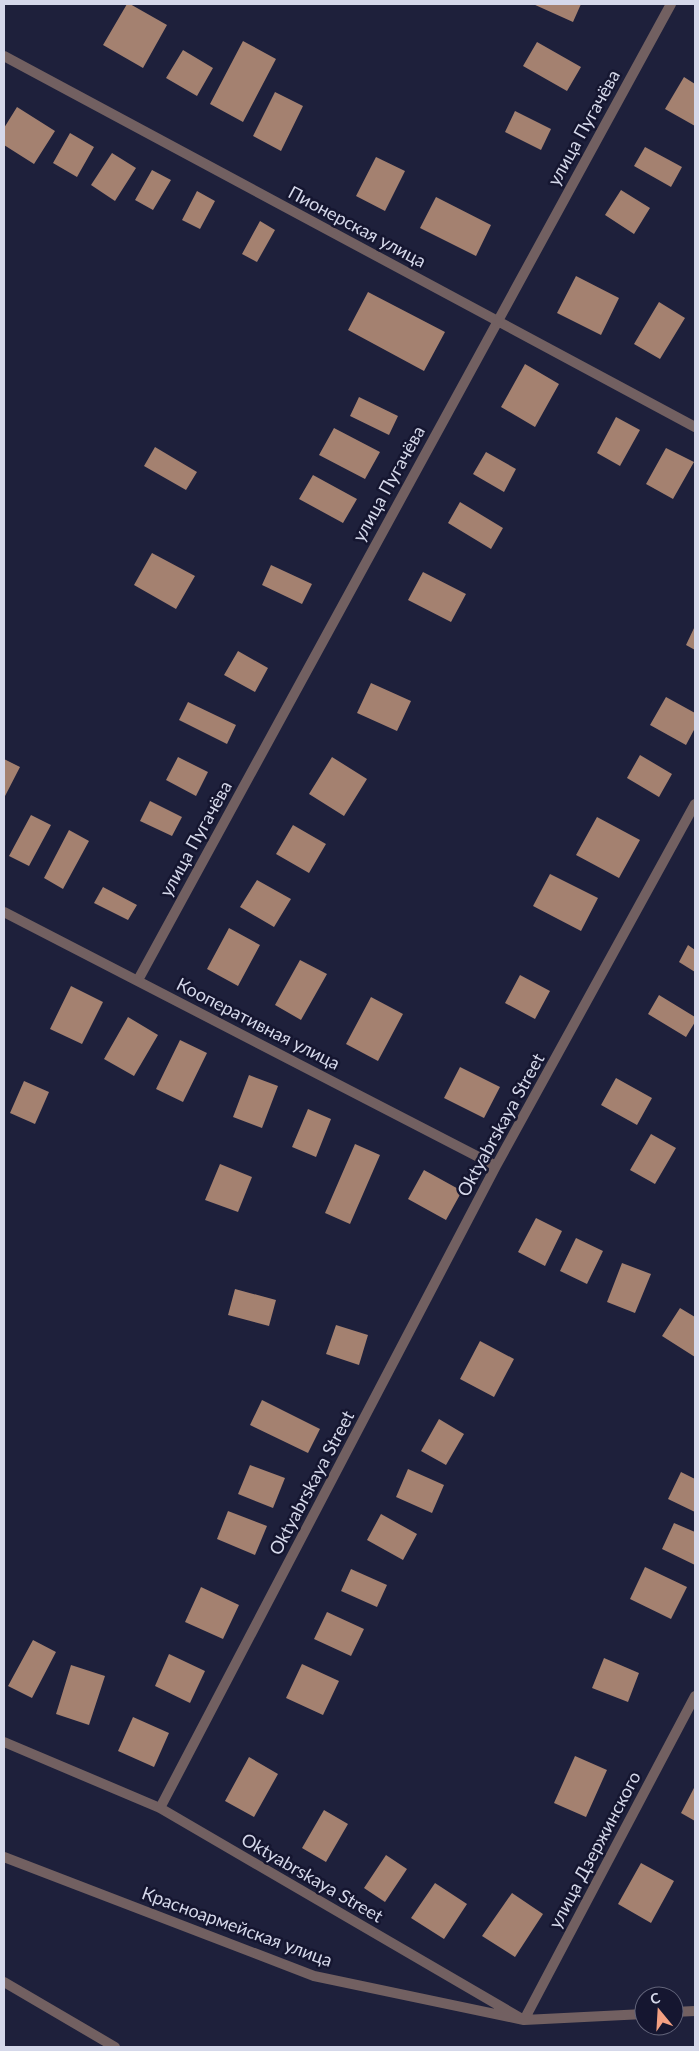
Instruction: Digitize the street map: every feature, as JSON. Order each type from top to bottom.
[{"type":"street","name":"улица Пугачёва","points":[[138,980],[496,320],[671,4]]},
{"type":"street","name":"Пионерская улица","points":[[4,56],[695,427]]},
{"type":"street","name":"Oktyabrskaya Street","points":[[524,2020],[160,1808],[496,1166],[695,804]]},
{"type":"street","name":"Кооперативная улица","points":[[4,912],[496,1166]]},
{"type":"street","name":"улица Дзержинского","points":[[524,2020],[695,1696]]},
{"type":"street","points":[[4,1742],[160,1808]]},
{"type":"street","name":"Красноармейская улица","points":[[4,1857],[314,1976],[524,2020],[634,2014]]},
{"type":"street","points":[[4,1982],[115,2047]]},
{"type":"building","points":[[127,4],[167,25],[143,68],[103,45]]},
{"type":"building","points":[[533,4],[581,4],[573,22]]},
{"type":"building","points":[[243,41],[276,59],[243,122],[210,104]]},
{"type":"building","points":[[537,42],[581,67],[567,91],[523,66]]},
{"type":"building","points":[[183,50],[213,68],[197,96],[166,78]]},
{"type":"building","points":[[684,77],[695,84],[695,126],[665,109]]},
{"type":"building","points":[[275,92],[303,106],[281,151],[253,136]]},
{"type":"building","points":[[17,107],[55,131],[34,164],[4,145],[4,128]]},
{"type":"building","points":[[515,111],[551,129],[541,150],[505,132]]},
{"type":"building","points":[[70,133],[94,147],[77,177],[53,163]]},
{"type":"building","points":[[645,147],[682,167],[671,187],[634,166]]},
{"type":"building","points":[[112,153],[136,168],[115,201],[91,185]]},
{"type":"building","points":[[376,157],[405,171],[385,211],[356,196]]},
{"type":"building","points":[[152,170],[171,180],[153,210],[135,200]]},
{"type":"building","points":[[621,190],[650,208],[634,234],[605,215]]},
{"type":"building","points":[[197,191],[215,201],[200,229],[182,220]]},
{"type":"building","points":[[436,197],[491,225],[476,256],[420,228]]},
{"type":"building","points":[[260,221],[275,230],[257,262],[242,254]]},
{"type":"building","points":[[576,276],[619,298],[601,335],[557,313]]},
{"type":"building","points":[[368,292],[445,332],[424,371],[348,330]]},
{"type":"building","points":[[659,302],[685,318],[660,359],[634,344]]},
{"type":"building","points":[[525,364],[559,384],[535,427],[501,407]]},
{"type":"building","points":[[359,397],[398,416],[389,435],[350,416]]},
{"type":"building","points":[[616,417],[640,430],[620,466],[597,453]]},
{"type":"building","points":[[334,428],[380,452],[365,479],[319,455]]},
{"type":"building","points":[[155,447],[197,472],[186,490],[144,466]]},
{"type":"building","points":[[666,448],[694,462],[673,499],[646,484]]},
{"type":"building","points":[[486,452],[516,469],[504,492],[473,474]]},
{"type":"building","points":[[313,475],[357,499],[343,523],[299,499]]},
{"type":"building","points":[[460,502],[503,528],[491,549],[448,523]]},
{"type":"building","points":[[152,553],[195,576],[176,609],[134,585]]},
{"type":"building","points":[[271,565],[312,584],[302,604],[262,585]]},
{"type":"building","points":[[423,572],[466,594],[451,622],[408,600]]},
{"type":"building","points":[[695,626],[695,650],[686,645]]},
{"type":"building","points":[[238,651],[268,668],[255,692],[224,675]]},
{"type":"building","points":[[371,683],[411,701],[397,731],[357,713]]},
{"type":"building","points":[[666,697],[695,713],[695,728],[686,745],[650,725]]},
{"type":"building","points":[[188,702],[236,725],[227,744],[179,720]]},
{"type":"building","points":[[640,755],[672,774],[659,797],[627,778]]},
{"type":"building","points":[[178,757],[208,772],[196,796],[166,780]]},
{"type":"building","points":[[332,757],[367,779],[344,816],[309,794]]},
{"type":"building","points":[[4,759],[20,767],[4,798]]},
{"type":"building","points":[[150,801],[182,817],[172,836],[140,821]]},
{"type":"building","points":[[31,815],[51,825],[29,866],[9,856]]},
{"type":"building","points":[[597,817],[640,840],[619,878],[576,855]]},
{"type":"building","points":[[293,825],[326,844],[309,873],[276,854]]},
{"type":"building","points":[[69,830],[89,841],[63,889],[44,878]]},
{"type":"building","points":[[550,874],[598,898],[581,931],[533,906]]},
{"type":"building","points":[[257,880],[291,899],[274,927],[240,907]]},
{"type":"building","points":[[103,887],[137,905],[128,920],[94,903]]},
{"type":"building","points":[[229,928],[260,945],[238,986],[207,969]]},
{"type":"building","points":[[688,945],[695,950],[695,972],[679,962]]},
{"type":"building","points":[[300,960],[327,974],[301,1020],[275,1005]]},
{"type":"building","points":[[520,975],[550,991],[535,1019],[505,1003]]},
{"type":"building","points":[[71,986],[103,1002],[82,1044],[50,1029]]},
{"type":"building","points":[[659,995],[695,1017],[695,1022],[686,1037],[648,1014]]},
{"type":"building","points":[[371,997],[403,1014],[378,1061],[346,1044]]},
{"type":"building","points":[[128,1017],[158,1035],[134,1076],[104,1059]]},
{"type":"building","points":[[180,1040],[207,1053],[183,1102],[156,1089]]},
{"type":"building","points":[[460,1067],[500,1087],[484,1118],[444,1098]]},
{"type":"building","points":[[249,1075],[278,1086],[262,1128],[233,1117]]},
{"type":"building","points":[[616,1078],[652,1098],[637,1125],[601,1105]]},
{"type":"building","points":[[24,1081],[49,1092],[35,1124],[10,1113]]},
{"type":"building","points":[[308,1109],[331,1119],[316,1157],[292,1147]]},
{"type":"building","points":[[651,1134],[676,1148],[655,1184],[630,1170]]},
{"type":"building","points":[[355,1144],[380,1155],[350,1224],[325,1213]]},
{"type":"building","points":[[220,1164],[252,1177],[238,1212],[205,1200]]},
{"type":"building","points":[[424,1170],[462,1191],[446,1220],[408,1199]]},
{"type":"building","points":[[536,1218],[562,1231],[545,1266],[518,1252]]},
{"type":"building","points":[[576,1238],[603,1251],[587,1284],[560,1271]]},
{"type":"building","points":[[622,1263],[651,1274],[635,1313],[607,1302]]},
{"type":"building","points":[[235,1289],[276,1300],[269,1326],[228,1315]]},
{"type":"building","points":[[680,1308],[695,1317],[695,1357],[662,1336]]},
{"type":"building","points":[[336,1325],[368,1335],[359,1365],[326,1354]]},
{"type":"building","points":[[480,1341],[514,1359],[494,1397],[460,1379]]},
{"type":"building","points":[[262,1400],[320,1429],[308,1453],[250,1425]]},
{"type":"building","points":[[439,1419],[464,1434],[446,1465],[421,1451]]},
{"type":"building","points":[[250,1465],[285,1478],[273,1508],[238,1494]]},
{"type":"building","points":[[408,1469],[444,1485],[432,1513],[396,1497]]},
{"type":"building","points":[[681,1472],[695,1479],[695,1512],[668,1499]]},
{"type":"building","points":[[228,1511],[267,1526],[255,1555],[217,1539]]},
{"type":"building","points":[[381,1514],[417,1534],[403,1560],[367,1540]]},
{"type":"building","points":[[674,1523],[695,1532],[695,1565],[662,1549]]},
{"type":"building","points":[[645,1567],[687,1587],[671,1619],[630,1599]]},
{"type":"building","points":[[351,1569],[387,1585],[377,1607],[341,1591]]},
{"type":"building","points":[[201,1587],[239,1605],[223,1639],[185,1622]]},
{"type":"building","points":[[327,1612],[364,1629],[351,1656],[314,1639]]},
{"type":"building","points":[[33,1640],[56,1652],[32,1698],[8,1686]]},
{"type":"building","points":[[169,1654],[205,1671],[190,1703],[155,1686]]},
{"type":"building","points":[[604,1658],[639,1673],[628,1702],[592,1688]]},
{"type":"building","points":[[302,1664],[339,1681],[323,1715],[286,1698]]},
{"type":"building","points":[[71,1665],[105,1676],[89,1725],[56,1714]]},
{"type":"building","points":[[133,1717],[169,1733],[154,1767],[118,1751]]},
{"type":"building","points":[[575,1756],[607,1770],[586,1817],[554,1803]]},
{"type":"building","points":[[249,1757],[278,1774],[254,1817],[225,1801]]},
{"type":"building","points":[[695,1786],[695,1821],[681,1813]]},
{"type":"building","points":[[324,1810],[348,1824],[326,1862],[302,1848]]},
{"type":"building","points":[[386,1855],[407,1869],[385,1902],[364,1888]]},
{"type":"building","points":[[641,1863],[674,1881],[651,1923],[618,1904]]},
{"type":"building","points":[[435,1883],[467,1904],[444,1939],[411,1918]]},
{"type":"building","points":[[512,1893],[543,1914],[515,1957],[482,1936]]}]
